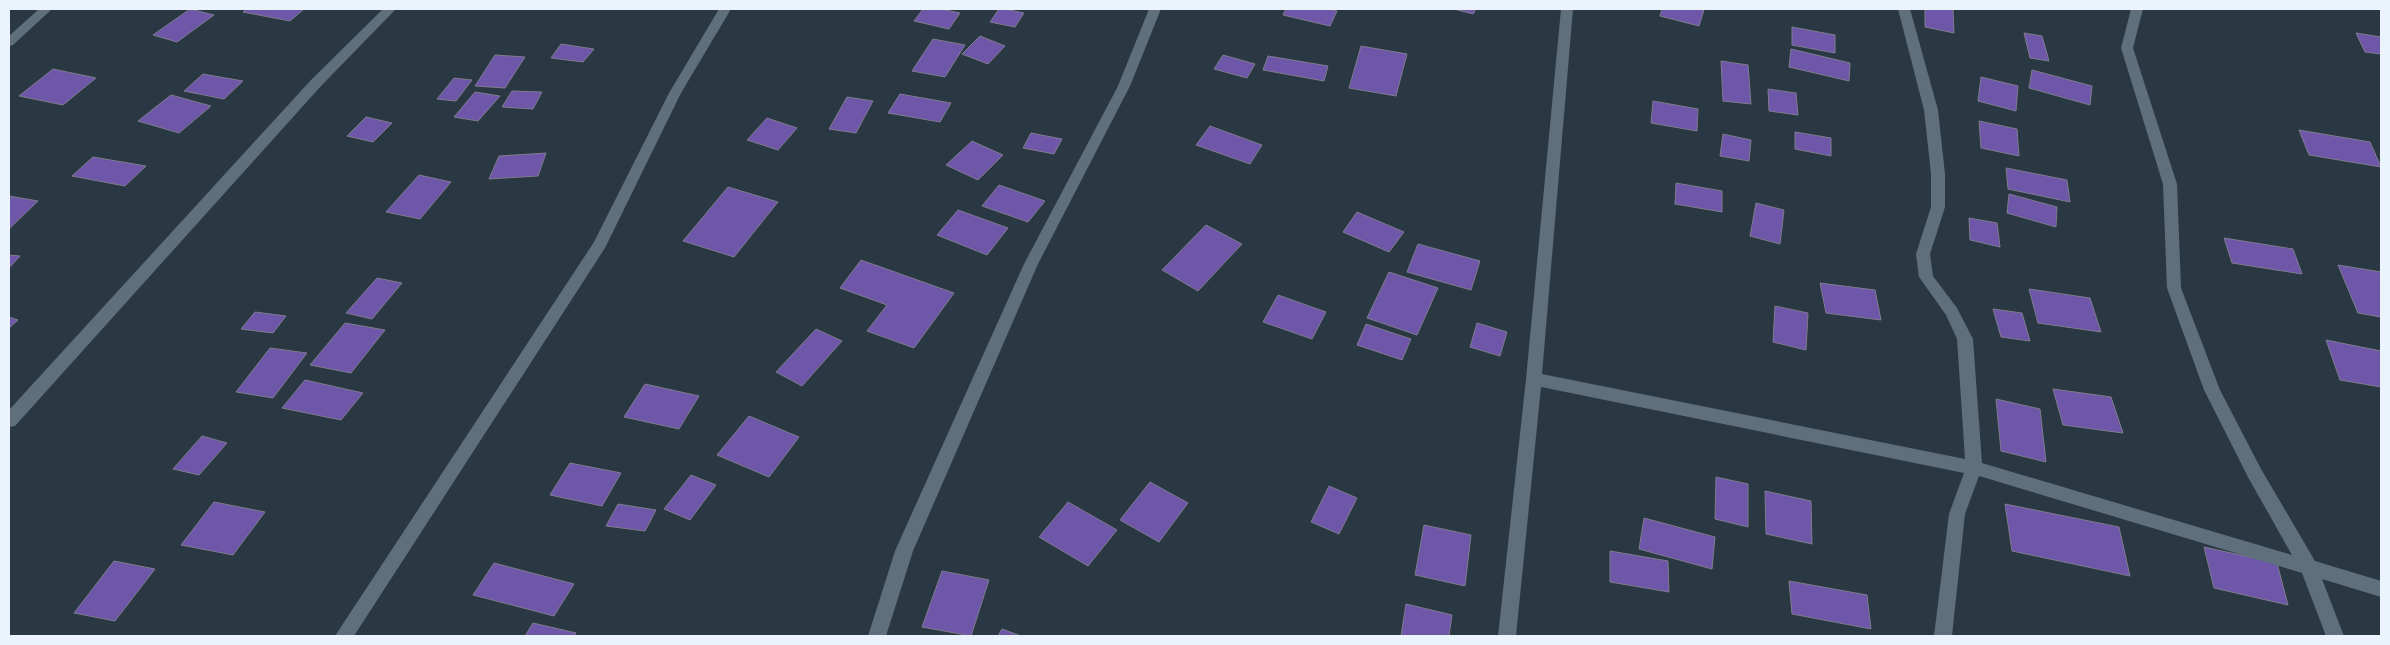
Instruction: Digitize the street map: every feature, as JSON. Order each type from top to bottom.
[{"type":"street","points":[[9,42],[46,9]]},
{"type":"street","points":[[9,421],[316,83],[390,9]]},
{"type":"street","points":[[344,636],[600,244],[675,93],[725,9]]},
{"type":"street","points":[[877,636],[904,551],[1030,264],[1124,86],[1155,9]]},
{"type":"street","points":[[1507,636],[1534,379],[1567,9]]},
{"type":"street","points":[[1904,9],[1931,110],[1938,174],[1938,207],[1924,254],[1926,277],[1952,312],[1965,339],[1974,468],[1957,514],[1943,636]]},
{"type":"street","points":[[2136,9],[2127,48],[2170,184],[2174,288],[2212,390],[2255,474],[2309,568],[2335,636]]},
{"type":"street","points":[[1534,379],[1974,468],[2381,589]]},
{"type":"building","points":[[190,9],[214,15],[177,42],[153,35]]},
{"type":"building","points":[[247,9],[304,9],[290,21],[243,12]]},
{"type":"building","points":[[923,9],[940,9],[960,13],[949,29],[914,21]]},
{"type":"building","points":[[999,9],[1024,13],[1015,27],[990,22]]},
{"type":"building","points":[[1286,9],[1328,9],[1337,11],[1330,26],[1283,15]]},
{"type":"building","points":[[1454,9],[1476,9],[1473,14]]},
{"type":"building","points":[[1662,9],[1704,10],[1699,26],[1660,16]]},
{"type":"building","points":[[1925,9],[1953,9],[1954,33],[1925,27]]},
{"type":"building","points":[[1792,27],[1835,35],[1835,53],[1792,45]]},
{"type":"building","points":[[2024,33],[2042,36],[2049,61],[2030,58]]},
{"type":"building","points":[[2356,33],[2381,37],[2381,54],[2365,52]]},
{"type":"building","points":[[980,36],[1005,46],[988,64],[962,54]]},
{"type":"building","points":[[933,39],[965,45],[945,77],[912,71]]},
{"type":"building","points":[[561,44],[594,49],[583,62],[551,58]]},
{"type":"building","points":[[1361,46],[1407,54],[1396,96],[1349,88]]},
{"type":"building","points":[[1791,49],[1850,63],[1849,81],[1789,67]]},
{"type":"building","points":[[495,55],[525,57],[505,88],[475,86]]},
{"type":"building","points":[[1223,55],[1255,64],[1247,78],[1214,69]]},
{"type":"building","points":[[1268,56],[1328,66],[1324,81],[1263,70]]},
{"type":"building","points":[[1721,61],[1748,65],[1751,104],[1723,101]]},
{"type":"building","points":[[53,69],[96,78],[63,105],[19,96]]},
{"type":"building","points":[[2032,70],[2092,86],[2090,105],[2029,88]]},
{"type":"building","points":[[203,74],[243,81],[224,99],[184,91]]},
{"type":"building","points":[[1981,77],[2018,86],[2016,111],[1978,101]]},
{"type":"building","points":[[454,78],[472,80],[456,101],[437,99]]},
{"type":"building","points":[[1768,89],[1796,93],[1798,115],[1769,111]]},
{"type":"building","points":[[512,91],[542,92],[533,109],[502,107]]},
{"type":"building","points":[[475,92],[500,96],[478,121],[454,117]]},
{"type":"building","points":[[900,94],[951,103],[940,122],[888,113]]},
{"type":"building","points":[[171,95],[211,106],[179,133],[138,121]]},
{"type":"building","points":[[847,97],[873,101],[856,133],[829,129]]},
{"type":"building","points":[[1653,101],[1698,109],[1697,131],[1651,123]]},
{"type":"building","points":[[366,117],[392,123],[373,142],[347,136]]},
{"type":"building","points":[[767,118],[797,128],[778,150],[747,140]]},
{"type":"building","points":[[1979,121],[2017,129],[2019,156],[1981,148]]},
{"type":"building","points":[[1210,126],[1262,145],[1250,164],[1196,145]]},
{"type":"building","points":[[2299,130],[2370,142],[2381,167],[2309,155]]},
{"type":"building","points":[[1795,132],[1831,138],[1831,156],[1795,149]]},
{"type":"building","points":[[1031,133],[1062,139],[1054,154],[1023,148]]},
{"type":"building","points":[[1723,134],[1751,140],[1749,161],[1720,156]]},
{"type":"building","points":[[972,141],[1003,155],[978,180],[946,165]]},
{"type":"building","points":[[546,153],[538,176],[489,179],[499,156]]},
{"type":"building","points":[[93,157],[146,166],[125,186],[72,176]]},
{"type":"building","points":[[2006,168],[2067,180],[2070,202],[2008,189]]},
{"type":"building","points":[[419,175],[451,182],[420,219],[386,212]]},
{"type":"building","points":[[1676,183],[1722,191],[1722,212],[1675,204]]},
{"type":"building","points":[[999,185],[1045,201],[1028,222],[982,206]]},
{"type":"building","points":[[728,187],[778,202],[734,257],[683,241]]},
{"type":"building","points":[[2009,194],[2057,207],[2056,227],[2007,213]]},
{"type":"building","points":[[9,196],[38,201],[9,229]]},
{"type":"building","points":[[1756,203],[1784,210],[1780,244],[1750,236]]},
{"type":"building","points":[[958,210],[1008,228],[987,255],[937,235]]},
{"type":"building","points":[[1357,212],[1404,232],[1389,252],[1343,232]]},
{"type":"building","points":[[1969,218],[1997,223],[2000,247],[1970,240]]},
{"type":"building","points":[[1206,225],[1242,244],[1198,291],[1162,270]]},
{"type":"building","points":[[2224,238],[2293,249],[2302,274],[2232,263]]},
{"type":"building","points":[[1418,244],[1480,261],[1471,290],[1407,272]]},
{"type":"building","points":[[9,255],[20,256],[9,268]]},
{"type":"building","points":[[861,260],[954,293],[914,348],[867,331],[887,305],[840,288]]},
{"type":"building","points":[[2338,265],[2381,272],[2381,317],[2358,313]]},
{"type":"building","points":[[1389,272],[1438,288],[1417,335],[1367,318]]},
{"type":"building","points":[[377,278],[402,283],[372,319],[346,313]]},
{"type":"building","points":[[1820,283],[1875,290],[1881,320],[1826,313]]},
{"type":"building","points":[[2029,289],[2090,298],[2101,332],[2038,323]]},
{"type":"building","points":[[1278,295],[1326,312],[1312,339],[1263,322]]},
{"type":"building","points":[[1775,306],[1808,313],[1806,350],[1773,342]]},
{"type":"building","points":[[1993,309],[2022,313],[2030,341],[2001,337]]},
{"type":"building","points":[[255,312],[286,316],[273,333],[241,329]]},
{"type":"building","points":[[9,317],[18,320],[9,328]]},
{"type":"building","points":[[345,323],[385,330],[351,373],[310,365]]},
{"type":"building","points":[[1477,323],[1507,332],[1500,356],[1470,347]]},
{"type":"building","points":[[1366,324],[1411,339],[1402,360],[1357,345]]},
{"type":"building","points":[[816,329],[842,341],[802,386],[776,372]]},
{"type":"building","points":[[2326,340],[2381,351],[2381,387],[2340,380]]},
{"type":"building","points":[[270,348],[307,353],[273,398],[236,392]]},
{"type":"building","points":[[305,380],[363,393],[341,420],[282,408]]},
{"type":"building","points":[[645,384],[699,396],[679,429],[624,417]]},
{"type":"building","points":[[2053,389],[2111,397],[2123,433],[2063,425]]},
{"type":"building","points":[[1996,399],[2040,409],[2046,462],[2001,451]]},
{"type":"building","points":[[749,416],[799,437],[769,477],[717,455]]},
{"type":"building","points":[[202,436],[227,443],[199,475],[173,469]]},
{"type":"building","points":[[570,463],[621,473],[602,506],[550,495]]},
{"type":"building","points":[[691,475],[716,485],[690,520],[664,509]]},
{"type":"building","points":[[1716,477],[1748,484],[1748,527],[1715,519]]},
{"type":"building","points":[[1150,482],[1188,503],[1159,542],[1120,520]]},
{"type":"building","points":[[1329,486],[1357,498],[1339,534],[1311,522]]},
{"type":"building","points":[[1765,491],[1811,501],[1812,544],[1766,534]]},
{"type":"building","points":[[214,502],[265,512],[233,555],[181,545]]},
{"type":"building","points":[[1068,502],[1117,530],[1088,566],[1039,537]]},
{"type":"building","points":[[618,504],[656,510],[645,531],[606,526]]},
{"type":"building","points":[[2005,504],[2119,527],[2130,576],[2012,551]]},
{"type":"building","points":[[1644,518],[1715,537],[1712,569],[1639,549]]},
{"type":"building","points":[[1424,525],[1471,535],[1465,586],[1415,575]]},
{"type":"building","points":[[2204,547],[2277,563],[2288,605],[2214,588]]},
{"type":"building","points":[[1610,551],[1668,561],[1669,592],[1610,582]]},
{"type":"building","points":[[114,561],[155,569],[115,621],[74,613]]},
{"type":"building","points":[[494,563],[574,584],[554,616],[473,595]]},
{"type":"building","points":[[942,571],[989,580],[971,636],[922,627]]},
{"type":"building","points":[[1789,581],[1867,595],[1871,629],[1792,614]]},
{"type":"building","points":[[1406,604],[1452,615],[1449,636],[1401,636]]},
{"type":"building","points":[[533,623],[576,633],[574,636],[525,636]]},
{"type":"building","points":[[1002,629],[1021,636],[998,636]]}]
